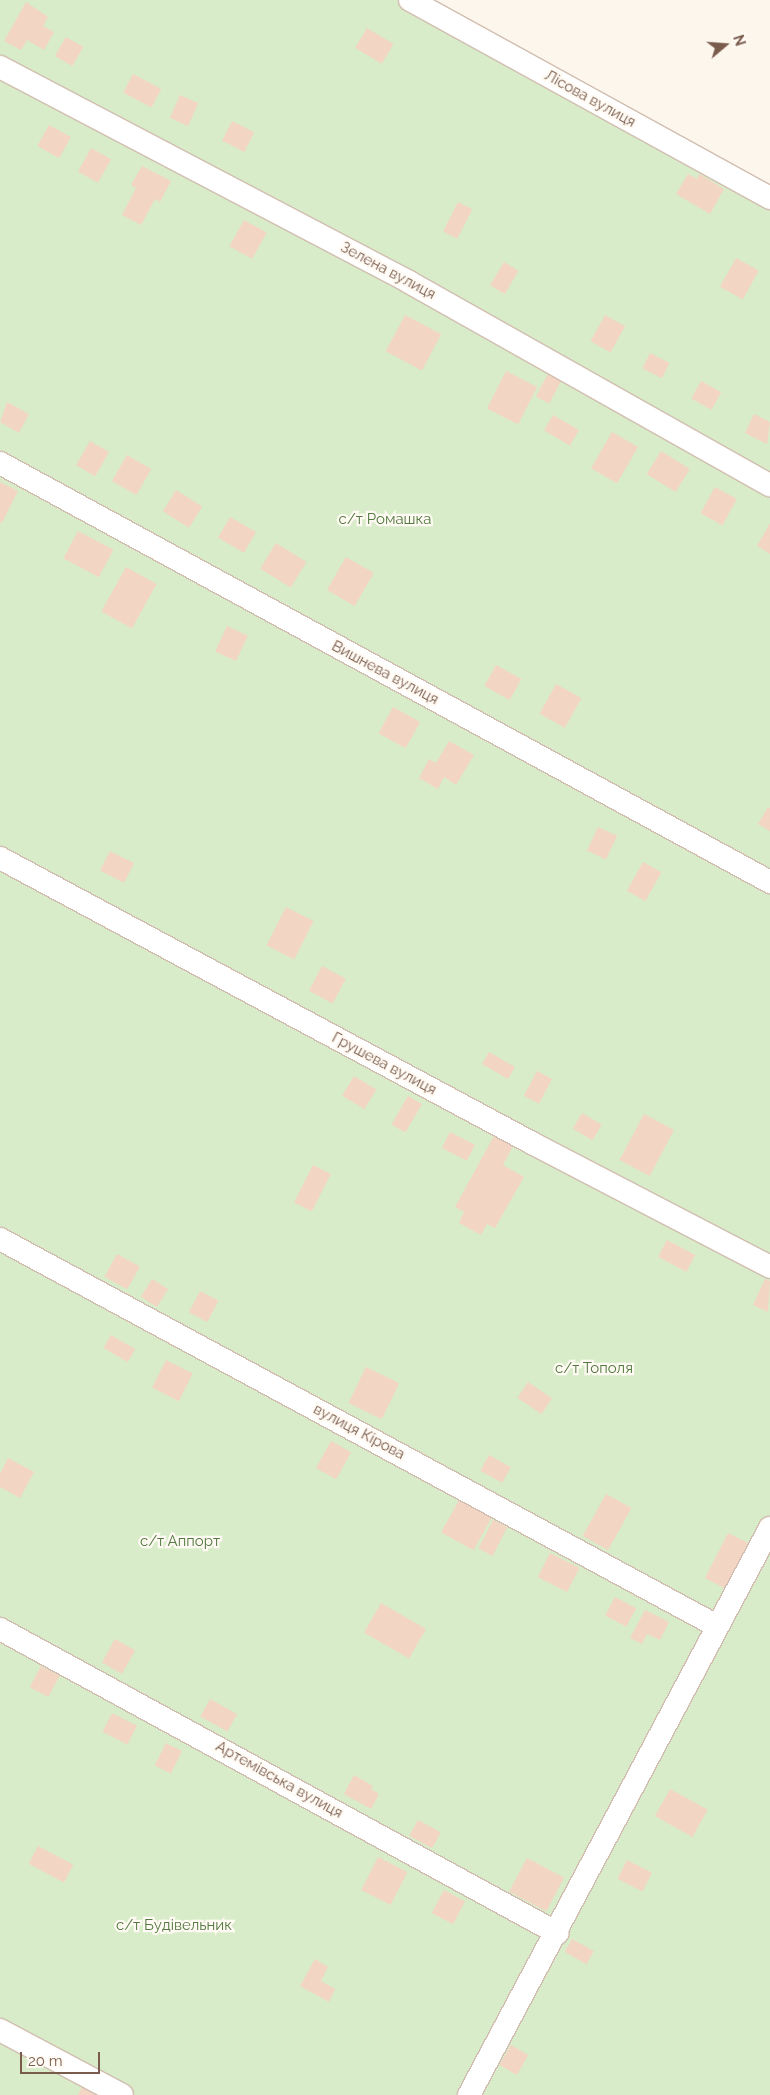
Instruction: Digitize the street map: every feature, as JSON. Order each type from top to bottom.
[{"type":"street","name":"Лісова вулиця","points":[[410,0],[770,198]]},
{"type":"street","name":"Зелена вулиця","points":[[0,67],[409,282],[770,485]]},
{"type":"street","name":"Вишнева вулиця","points":[[0,464],[770,882]]},
{"type":"street","name":"Грушева вулиця","points":[[0,858],[532,1143],[770,1267]]},
{"type":"street","name":"вулиця Кірова","points":[[0,1239],[718,1626]]},
{"type":"street","points":[[469,2095],[557,1934],[770,1528]]},
{"type":"street","name":"Артемівська вулиця","points":[[0,1629],[557,1934]]},
{"type":"street","points":[[0,2030],[122,2095]]},
{"type":"green space","points":[[0,0],[425,0],[770,193],[770,2095],[0,2095]]},
{"type":"building","points":[[26,2],[48,17],[43,26],[54,32],[44,50],[27,40],[21,50],[4,41]]},
{"type":"building","points":[[367,28],[394,44],[382,64],[355,48]]},
{"type":"building","points":[[66,37],[83,47],[72,66],[55,56]]},
{"type":"building","points":[[133,74],[161,89],[151,108],[123,93]]},
{"type":"building","points":[[180,95],[198,103],[188,126],[170,118]]},
{"type":"building","points":[[232,121],[254,132],[244,152],[222,141]]},
{"type":"building","points":[[49,125],[71,137],[59,158],[37,146]]},
{"type":"building","points":[[91,148],[111,159],[98,183],[78,172]]},
{"type":"building","points":[[142,166],[171,181],[160,202],[155,199],[141,225],[122,215],[136,188],[131,185]]},
{"type":"building","points":[[688,174],[697,179],[699,174],[724,189],[710,214],[676,194]]},
{"type":"building","points":[[458,202],[472,209],[457,239],[443,231]]},
{"type":"building","points":[[244,220],[267,233],[252,259],[229,246]]},
{"type":"building","points":[[736,258],[759,271],[743,299],[720,287]]},
{"type":"building","points":[[504,262],[519,271],[505,294],[490,285]]},
{"type":"building","points":[[405,315],[441,334],[422,370],[386,351]]},
{"type":"building","points":[[605,315],[625,326],[611,352],[590,341]]},
{"type":"building","points":[[650,353],[670,363],[662,378],[642,368]]},
{"type":"building","points":[[550,370],[563,377],[549,404],[536,396]]},
{"type":"building","points":[[506,371],[537,387],[518,424],[487,408]]},
{"type":"building","points":[[701,381],[721,392],[711,410],[691,398]]},
{"type":"building","points":[[7,402],[29,414],[19,433],[0,422]]},
{"type":"building","points":[[754,414],[770,422],[767,444],[745,433]]},
{"type":"building","points":[[553,415],[579,430],[570,446],[544,431]]},
{"type":"building","points":[[612,432],[638,447],[617,483],[591,468]]},
{"type":"building","points":[[90,441],[109,452],[95,476],[76,465]]},
{"type":"building","points":[[661,451],[690,469],[676,492],[647,474]]},
{"type":"building","points":[[127,455],[151,469],[136,495],[112,481]]},
{"type":"building","points":[[0,482],[18,491],[2,523],[0,522]]},
{"type":"building","points":[[715,487],[737,499],[722,525],[700,513]]},
{"type":"building","points":[[176,490],[202,506],[189,528],[163,511]]},
{"type":"building","points":[[230,517],[256,532],[244,553],[218,538]]},
{"type":"building","points":[[770,523],[770,554],[757,546]]},
{"type":"building","points":[[78,531],[113,550],[99,577],[63,558]]},
{"type":"building","points":[[276,543],[307,562],[291,588],[260,568]]},
{"type":"building","points":[[346,557],[374,573],[355,606],[327,590]]},
{"type":"building","points":[[126,567],[157,584],[132,629],[101,612]]},
{"type":"building","points":[[227,626],[248,636],[236,661],[215,651]]},
{"type":"building","points":[[496,665],[521,679],[510,700],[484,686]]},
{"type":"building","points":[[556,684],[581,698],[565,728],[540,714]]},
{"type":"building","points":[[393,707],[420,722],[406,748],[378,733]]},
{"type":"building","points":[[449,741],[474,755],[456,785],[444,777],[438,789],[419,778],[429,759],[436,763]]},
{"type":"building","points":[[768,807],[770,808],[770,831],[758,824]]},
{"type":"building","points":[[598,827],[617,836],[606,859],[587,851]]},
{"type":"building","points":[[110,851],[134,863],[124,883],[100,871]]},
{"type":"building","points":[[643,862],[661,872],[645,901],[627,891]]},
{"type":"building","points":[[286,907],[314,921],[294,959],[266,945]]},
{"type":"building","points":[[322,966],[346,979],[333,1003],[309,991]]},
{"type":"building","points":[[489,1052],[515,1067],[508,1079],[482,1064]]},
{"type":"building","points":[[537,1071],[552,1079],[539,1104],[524,1096]]},
{"type":"building","points":[[354,1076],[376,1089],[364,1109],[342,1096]]},
{"type":"building","points":[[408,1096],[422,1104],[405,1133],[392,1125]]},
{"type":"building","points":[[582,1113],[602,1125],[592,1140],[573,1128]]},
{"type":"building","points":[[644,1114],[674,1130],[650,1176],[620,1160]]},
{"type":"building","points":[[450,1132],[475,1145],[467,1161],[442,1148]]},
{"type":"building","points":[[495,1134],[514,1144],[503,1165],[524,1177],[495,1228],[487,1224],[481,1235],[459,1223],[464,1212],[455,1207]]},
{"type":"building","points":[[313,1165],[331,1174],[312,1212],[294,1202]]},
{"type":"building","points":[[667,1240],[695,1255],[686,1272],[658,1257]]},
{"type":"building","points":[[117,1254],[140,1267],[127,1289],[104,1277]]},
{"type":"building","points":[[152,1279],[168,1289],[157,1307],[141,1297]]},
{"type":"building","points":[[765,1279],[770,1281],[768,1312],[753,1305]]},
{"type":"building","points":[[200,1291],[219,1301],[207,1322],[189,1312]]},
{"type":"building","points":[[111,1335],[135,1349],[128,1362],[104,1348]]},
{"type":"building","points":[[166,1360],[193,1374],[179,1401],[152,1388]]},
{"type":"building","points":[[366,1367],[399,1383],[382,1419],[348,1403]]},
{"type":"building","points":[[528,1382],[552,1398],[541,1414],[517,1398]]},
{"type":"building","points":[[331,1441],[351,1452],[336,1479],[316,1468]]},
{"type":"building","points":[[489,1455],[511,1467],[502,1483],[480,1471]]},
{"type":"building","points":[[8,1458],[34,1472],[20,1498],[0,1487],[0,1474]]},
{"type":"building","points":[[606,1494],[631,1508],[608,1550],[583,1536]]},
{"type":"building","points":[[459,1500],[491,1518],[473,1550],[441,1532]]},
{"type":"building","points":[[493,1520],[507,1527],[493,1556],[478,1549]]},
{"type":"building","points":[[728,1533],[754,1546],[726,1589],[705,1578]]},
{"type":"building","points":[[550,1553],[579,1568],[567,1592],[538,1577]]},
{"type":"building","points":[[615,1597],[636,1608],[626,1627],[605,1616]]},
{"type":"building","points":[[381,1603],[426,1629],[409,1658],[364,1632]]},
{"type":"building","points":[[645,1610],[669,1622],[660,1640],[647,1634],[642,1644],[630,1638]]},
{"type":"building","points":[[115,1639],[135,1650],[122,1674],[102,1663]]},
{"type":"building","points":[[41,1666],[60,1676],[48,1697],[30,1687]]},
{"type":"building","points":[[210,1699],[237,1714],[227,1732],[200,1716]]},
{"type":"building","points":[[112,1713],[137,1726],[127,1744],[102,1732]]},
{"type":"building","points":[[166,1743],[182,1751],[171,1773],[155,1765]]},
{"type":"building","points":[[354,1775],[373,1786],[371,1789],[379,1794],[371,1809],[344,1794]]},
{"type":"building","points":[[670,1789],[708,1810],[693,1837],[655,1816]]},
{"type":"building","points":[[418,1820],[441,1833],[432,1848],[409,1836]]},
{"type":"building","points":[[38,1846],[73,1865],[64,1882],[29,1864]]},
{"type":"building","points":[[378,1857],[407,1872],[391,1905],[361,1890]]},
{"type":"building","points":[[527,1858],[564,1878],[546,1911],[509,1892]]},
{"type":"building","points":[[627,1860],[652,1873],[642,1891],[617,1879]]},
{"type":"building","points":[[444,1890],[465,1901],[453,1924],[432,1913]]},
{"type":"building","points":[[572,1939],[594,1951],[587,1964],[565,1952]]},
{"type":"building","points":[[315,1959],[328,1967],[321,1981],[335,1989],[329,2002],[300,1986]]},
{"type":"building","points":[[511,2045],[528,2055],[517,2075],[500,2065]]},
{"type":"building","points":[[83,2085],[103,2095],[78,2095]]},
{"type":"park label","name":"с/т Ромашка","points":[[385,520]]},
{"type":"park label","name":"с/т Тополя","points":[[594,1369]]},
{"type":"park label","name":"с/т Аппорт","points":[[180,1542]]},
{"type":"park label","name":"с/т Будівельник","points":[[174,1926]]}]
